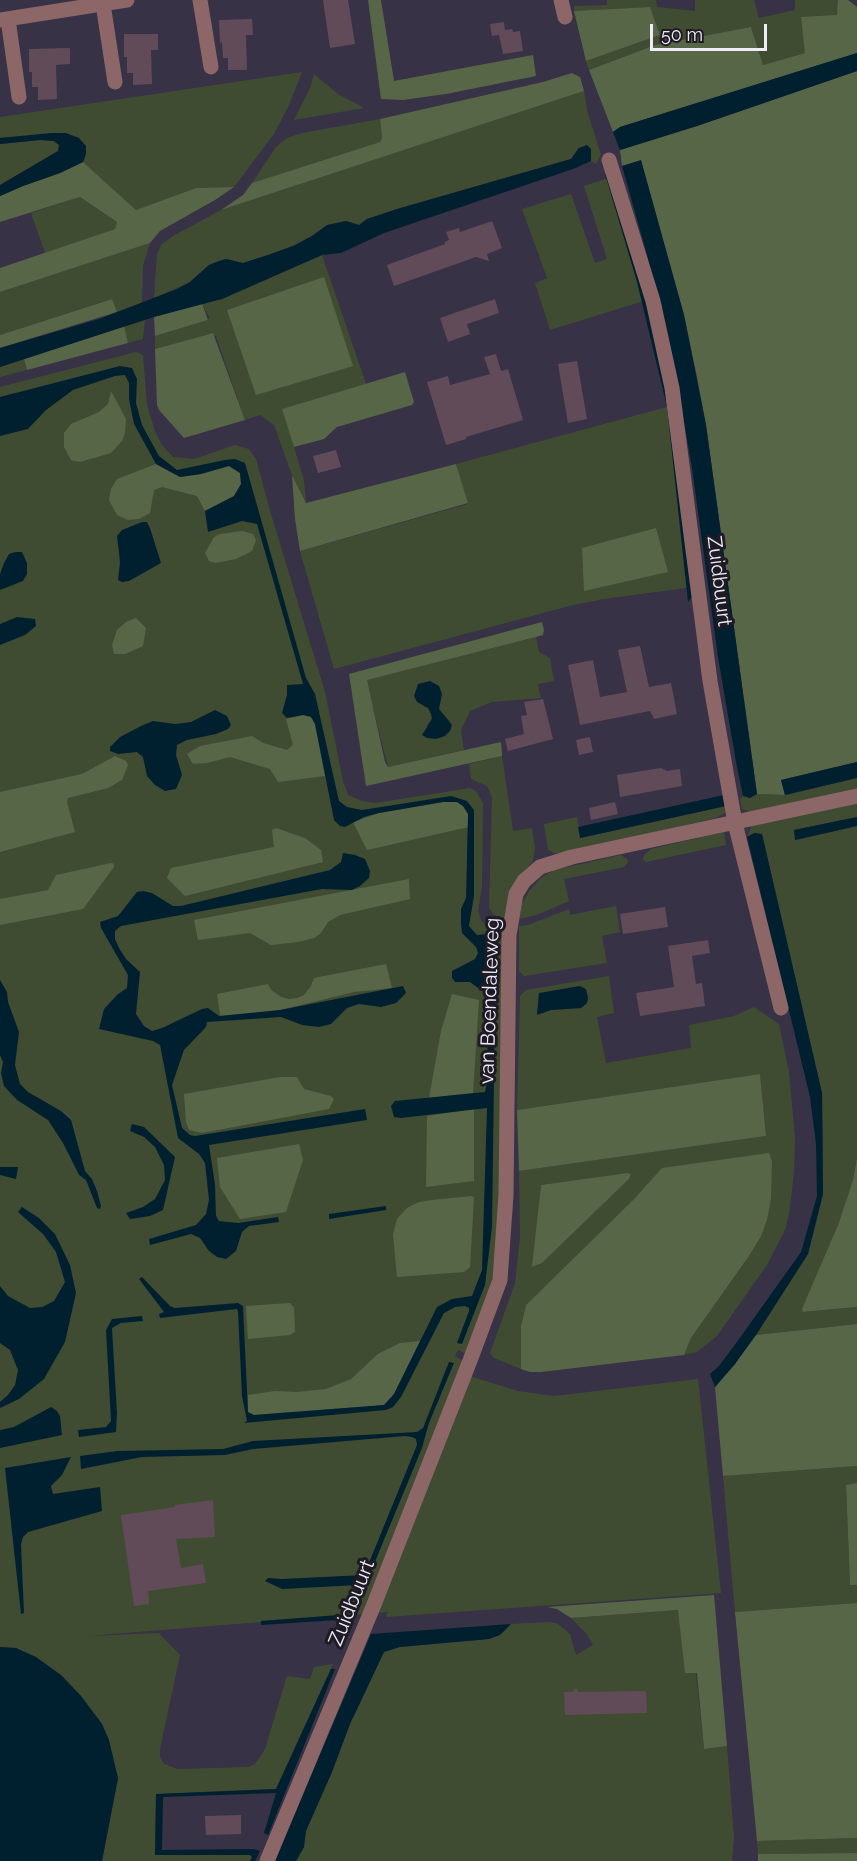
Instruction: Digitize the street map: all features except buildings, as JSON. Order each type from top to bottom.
[{"type":"street","points":[[19,97],[4,19],[127,0]]},
{"type":"street","points":[[200,0],[211,68]]},
{"type":"street","points":[[561,0],[566,16]]},
{"type":"street","points":[[104,4],[115,82]]},
{"type":"street","name":"Zuidbuurt","points":[[609,160],[653,302],[672,388],[710,681],[735,823],[781,1008]]},
{"type":"street","name":"van Boendaleweg","points":[[471,1359],[500,1280],[506,1195],[509,935],[516,894],[524,880],[540,867],[572,857],[857,796]]},
{"type":"street","name":"Zuidbuurt","points":[[267,1861],[364,1630],[471,1359]]},
{"type":"green space","points":[[368,0],[381,0],[394,81],[533,55],[536,76],[446,94],[403,100],[381,99]]},
{"type":"green space","points":[[607,0],[656,0],[657,7],[695,11],[695,0],[754,0],[759,18],[795,10],[795,0],[838,0],[838,15],[805,53],[763,65],[751,27],[655,45],[589,70],[586,61],[660,35],[650,7],[574,11],[574,6],[607,5]]},
{"type":"green space","points":[[838,0],[848,0],[857,7],[857,53],[620,127],[613,132],[589,70],[655,45],[751,27],[763,65],[805,53],[801,17],[837,15]]},
{"type":"green space","points":[[650,7],[660,35],[586,61],[574,11]]},
{"type":"green space","points":[[857,71],[857,762],[781,780],[785,795],[757,794],[706,425],[684,315],[641,161],[622,166],[620,150]]},
{"type":"green space","points":[[302,72],[274,134],[234,187],[196,188],[136,210],[83,162],[86,154],[66,133],[0,138],[0,117]]},
{"type":"green space","points":[[572,73],[580,77],[584,91],[221,210],[243,195],[252,183],[380,142],[382,138],[380,119],[543,82]]},
{"type":"green space","points":[[314,74],[338,94],[364,108],[294,120],[310,88]]},
{"type":"green space","points":[[584,91],[587,110],[601,155],[596,164],[591,161],[591,149],[578,148],[571,159],[397,209],[367,219],[359,225],[346,221],[327,225],[293,246],[243,263],[226,259],[219,261],[209,265],[190,282],[154,298],[157,254],[161,245],[221,210]]},
{"type":"green space","points":[[380,119],[382,138],[380,142],[252,183],[276,147],[287,138],[302,133]]},
{"type":"green space","points":[[54,141],[59,145],[58,151],[0,185],[0,144]]},
{"type":"green space","points":[[83,162],[136,210],[196,188],[234,187],[160,231],[150,243],[0,292],[0,268],[115,229],[117,222],[80,197],[0,222],[0,196]]},
{"type":"green space","points":[[608,178],[644,301],[550,330],[535,283],[547,278],[522,209],[571,194],[595,263],[607,259],[584,186]]},
{"type":"green space","points":[[80,197],[117,222],[115,229],[45,253],[31,213]]},
{"type":"green space","points":[[150,243],[143,266],[142,303],[117,312],[111,299],[0,335],[0,292]]},
{"type":"green space","points":[[322,255],[366,384],[283,409],[304,481],[306,503],[292,475],[274,425],[260,415],[245,420],[216,336],[209,334],[155,349],[155,336],[208,320],[209,317],[202,303],[222,299]]},
{"type":"green space","points":[[324,277],[353,366],[256,395],[227,310]]},
{"type":"green space","points":[[112,299],[117,312],[0,348],[0,335]]},
{"type":"green space","points":[[202,303],[208,320],[155,336],[154,317]]},
{"type":"green space","points":[[145,320],[143,339],[128,343],[124,326]]},
{"type":"green space","points":[[124,326],[128,343],[27,370],[24,359]]},
{"type":"green space","points":[[213,333],[245,420],[184,438],[157,405],[155,349]]},
{"type":"green space","points":[[136,352],[143,355],[147,405],[155,431],[162,445],[173,457],[194,459],[235,445],[249,449],[256,459],[325,692],[343,781],[348,795],[375,803],[470,788],[476,791],[483,803],[482,886],[478,911],[486,926],[502,932],[499,1227],[495,1272],[466,1354],[458,1350],[455,1356],[465,1362],[460,1373],[518,1391],[554,1396],[698,1379],[721,1593],[386,1617],[388,1612],[88,1636],[159,1633],[180,1655],[160,1749],[160,1757],[164,1764],[178,1769],[249,1767],[255,1764],[265,1749],[287,1676],[310,1679],[314,1667],[333,1664],[276,1789],[156,1794],[155,1855],[250,1855],[252,1857],[250,1861],[102,1861],[118,1779],[102,1724],[81,1696],[61,1675],[16,1648],[0,1647],[0,387]]},
{"type":"green space","points":[[24,359],[27,370],[0,377],[0,367]]},
{"type":"green space","points":[[405,372],[414,402],[412,405],[337,427],[324,439],[294,447],[282,409]]},
{"type":"green space","points":[[111,391],[126,419],[122,441],[111,453],[80,462],[71,460],[64,447],[64,433],[71,424],[99,412],[108,404]]},
{"type":"green space","points":[[667,407],[693,587],[573,605],[334,669],[300,551],[468,504],[456,464]]},
{"type":"green space","points":[[156,464],[180,477],[229,466],[240,473],[241,484],[234,496],[205,511],[197,496],[162,487],[154,490],[150,513],[139,519],[128,520],[117,515],[109,500],[111,489],[117,479]]},
{"type":"green space","points":[[456,464],[468,503],[300,551],[292,475],[306,503]]},
{"type":"green space","points":[[656,528],[668,572],[584,591],[582,548]]},
{"type":"green space","points":[[242,531],[253,534],[256,540],[252,551],[236,559],[215,563],[209,561],[205,553],[214,537]]},
{"type":"green space","points":[[136,618],[146,628],[143,646],[125,654],[114,654],[112,645],[117,630],[126,622]]},
{"type":"green space","points":[[542,622],[543,635],[367,680],[388,767],[501,742],[502,756],[366,786],[349,674]]},
{"type":"green space","points":[[536,637],[539,652],[550,658],[554,681],[538,684],[541,698],[492,702],[470,711],[461,730],[464,750],[388,767],[366,680]],"holes":[[[438,705],[440,712],[450,721],[426,727],[432,718],[428,708],[423,706]]]},
{"type":"green space","points":[[303,715],[311,716],[315,724],[325,776],[278,782],[270,769],[230,757],[193,764],[187,754],[200,746],[252,736],[263,743],[287,750],[293,745],[286,719]]},
{"type":"green space","points":[[115,756],[126,761],[128,765],[122,780],[108,788],[68,798],[75,832],[0,852],[0,792],[82,774]]},
{"type":"green space","points":[[502,756],[513,831],[532,828],[535,848],[533,861],[520,876],[505,918],[494,915],[489,908],[492,798],[487,786],[471,779],[469,764]]},
{"type":"green space","points":[[857,778],[857,789],[751,812],[742,809],[740,799],[743,796],[750,798],[757,794],[785,795]]},
{"type":"green space","points":[[443,802],[457,802],[463,806],[468,814],[469,827],[367,850],[353,822],[379,813]]},
{"type":"green space","points":[[857,803],[857,817],[794,830],[796,840],[857,826],[857,1158],[853,1180],[838,1225],[804,1312],[857,1307],[857,1324],[756,1335],[808,1254],[823,1194],[823,1143],[822,1093],[762,834],[754,833],[747,837],[752,825]]},
{"type":"green space","points":[[726,806],[726,812],[716,818],[564,853],[554,853],[548,850],[544,824],[577,817],[581,838]]},
{"type":"green space","points":[[276,828],[305,838],[321,850],[323,862],[185,896],[167,878],[171,868],[274,847],[272,830]]},
{"type":"green space","points":[[724,832],[726,845],[646,862],[643,859],[651,849]]},
{"type":"green space","points":[[621,855],[628,862],[624,867],[564,879],[569,901],[537,915],[519,919],[522,904],[529,891],[541,878],[554,870]]},
{"type":"green space","points":[[111,863],[114,867],[83,909],[0,925],[0,899],[48,890],[56,875]]},
{"type":"green space","points":[[409,879],[410,899],[340,915],[328,922],[321,933],[314,938],[271,945],[250,933],[198,940],[194,920]]},
{"type":"green space","points":[[616,906],[620,932],[602,936],[607,963],[524,976],[519,971],[519,926],[528,925],[569,909],[570,915]]},
{"type":"green space","points":[[386,964],[392,988],[354,992],[280,1010],[221,1021],[217,994],[268,984],[271,990],[281,997],[297,998],[304,995],[314,978]]},
{"type":"green space","points":[[609,976],[614,1013],[597,1017],[606,1063],[691,1048],[689,1025],[734,1016],[754,1007],[779,1024],[789,1072],[795,1138],[789,1215],[785,1230],[767,1265],[717,1336],[697,1352],[684,1355],[691,1338],[749,1256],[767,1220],[662,1168],[634,1199],[526,1305],[521,1326],[521,1369],[494,1358],[490,1353],[515,1283],[520,1237],[519,1171],[766,1136],[760,1074],[517,1110],[520,996],[526,990]],"holes":[[[580,986],[588,998],[587,1003],[581,1008],[551,1010],[537,1014],[539,994]],[[631,1174],[629,1179],[542,1263],[533,1267],[541,1185]]]},
{"type":"green space","points":[[452,994],[479,1000],[473,1093],[429,1098],[441,1031]]},
{"type":"green space","points":[[760,1074],[766,1136],[519,1171],[517,1110]]},
{"type":"green space","points":[[280,1077],[297,1077],[304,1089],[331,1096],[334,1099],[329,1109],[202,1133],[189,1130],[186,1122],[184,1094]]},
{"type":"green space","points":[[474,1109],[474,1181],[426,1187],[427,1116]]},
{"type":"green space","points":[[299,1144],[303,1160],[286,1212],[240,1219],[220,1187],[217,1158]]},
{"type":"green space","points":[[769,1153],[772,1161],[771,1198],[761,1236],[691,1338],[684,1355],[541,1372],[521,1369],[521,1326],[526,1305],[634,1199],[662,1168]]},
{"type":"green space","points":[[857,1158],[857,1307],[803,1312],[802,1309],[838,1225],[853,1180]]},
{"type":"green space","points":[[631,1174],[629,1179],[542,1263],[532,1267],[541,1185]]},
{"type":"green space","points":[[472,1196],[474,1198],[470,1267],[464,1272],[397,1277],[393,1234],[397,1219],[407,1208],[419,1202]]},
{"type":"green space","points":[[290,1303],[294,1308],[295,1332],[290,1335],[248,1339],[246,1306]]},
{"type":"green space","points":[[857,1324],[857,1466],[723,1476],[715,1387],[735,1364],[750,1341],[756,1335]]},
{"type":"green space","points":[[420,1341],[394,1394],[385,1405],[254,1415],[248,1412],[248,1395],[275,1391],[297,1392],[326,1389],[351,1379],[378,1354],[400,1343]]},
{"type":"green space","points":[[857,1466],[857,1483],[846,1486],[850,1585],[857,1585],[857,1603],[735,1612],[723,1476]]},
{"type":"green space","points":[[857,1483],[857,1585],[850,1585],[846,1485]]},
{"type":"green space","points":[[714,1595],[727,1746],[704,1749],[697,1673],[685,1673],[678,1610],[571,1618],[557,1609],[547,1607]]},
{"type":"green space","points":[[857,1603],[857,1838],[757,1841],[735,1612]]},
{"type":"green space","points":[[679,1610],[685,1672],[696,1673],[704,1749],[727,1746],[734,1838],[732,1861],[296,1861],[304,1847],[305,1832],[332,1772],[350,1724],[384,1652],[400,1647],[489,1639],[503,1632],[511,1624],[550,1622],[558,1624],[570,1634],[576,1655],[593,1645],[586,1633],[571,1618]]},
{"type":"green space","points":[[857,1838],[857,1853],[758,1854],[757,1841]]},
{"type":"green space","points":[[857,1853],[857,1861],[758,1861],[758,1854]]},
{"type":"water","points":[[857,53],[857,71],[697,126],[620,150],[613,132],[620,127]]},
{"type":"water","points":[[66,133],[79,138],[86,146],[83,162],[0,196],[0,185],[58,151],[59,145],[54,141],[40,140],[0,144],[0,138]]},
{"type":"water","points":[[587,145],[591,149],[591,161],[573,169],[384,233],[341,253],[322,255],[222,299],[154,317],[0,367],[0,348],[99,319],[177,289],[190,282],[209,265],[219,261],[226,259],[243,263],[293,246],[327,225],[346,221],[359,225],[367,219],[397,209],[571,159],[579,148]]},
{"type":"water","points":[[641,160],[684,315],[706,425],[757,794],[750,798],[743,796],[736,762],[718,657],[692,468],[675,371],[647,255],[622,166]]},
{"type":"water","points":[[609,173],[644,291],[668,393],[693,595],[688,602],[667,407],[637,282],[605,174]]},
{"type":"water","points":[[120,366],[132,368],[137,379],[136,403],[142,425],[159,456],[177,470],[225,460],[235,459],[245,463],[306,678],[315,694],[339,801],[347,807],[362,810],[451,796],[467,801],[474,810],[474,896],[469,926],[477,935],[496,933],[492,1227],[485,1285],[462,1344],[457,1343],[469,1311],[469,1308],[465,1306],[455,1307],[444,1313],[401,1397],[393,1407],[386,1410],[244,1423],[247,1421],[242,1396],[237,1309],[160,1318],[159,1314],[164,1312],[139,1279],[142,1277],[170,1306],[175,1308],[238,1303],[243,1306],[248,1412],[254,1415],[384,1405],[394,1394],[437,1307],[452,1299],[472,1296],[482,1270],[487,1108],[401,1118],[394,1117],[391,1106],[395,1101],[485,1092],[488,1005],[485,993],[470,982],[455,982],[452,978],[452,971],[475,959],[478,953],[476,947],[462,933],[461,924],[461,909],[466,898],[468,814],[457,802],[443,802],[379,813],[364,817],[345,827],[340,826],[334,820],[315,724],[311,717],[303,715],[287,718],[282,713],[287,685],[303,684],[257,524],[242,521],[208,532],[205,511],[234,496],[241,484],[240,473],[229,466],[180,477],[156,464],[134,424],[129,399],[129,383],[125,375],[115,376],[73,390],[46,410],[28,429],[0,436],[0,397]]},
{"type":"water","points":[[147,522],[150,528],[161,563],[129,581],[122,582],[118,580],[120,562],[117,536],[122,530]]},
{"type":"water","points":[[22,552],[27,563],[27,574],[23,581],[0,590],[0,574],[4,563],[9,554]]},
{"type":"water","points":[[17,617],[35,619],[36,626],[25,635],[0,645],[0,624]]},
{"type":"water","points":[[430,681],[439,686],[442,694],[439,709],[452,725],[445,736],[436,739],[422,735],[432,719],[431,714],[428,708],[417,702],[414,696],[418,684]]},
{"type":"water","points":[[215,710],[227,716],[231,725],[228,729],[216,734],[187,740],[177,745],[176,755],[182,775],[176,789],[165,791],[155,785],[147,776],[143,757],[137,752],[118,754],[110,751],[110,747],[120,737],[153,721],[175,724],[191,722]]},
{"type":"water","points":[[857,762],[857,778],[785,795],[781,780]]},
{"type":"water","points":[[724,795],[726,806],[580,838],[578,827]]},
{"type":"water","points":[[857,817],[857,826],[795,840],[794,830]]},
{"type":"water","points":[[754,833],[762,834],[822,1093],[823,1194],[808,1254],[756,1335],[715,1387],[710,1374],[719,1366],[801,1252],[817,1196],[816,1144],[810,1097],[747,837]]},
{"type":"water","points":[[343,853],[365,859],[370,871],[369,878],[352,890],[322,889],[121,926],[115,931],[115,939],[119,948],[126,959],[140,972],[136,1014],[144,1026],[152,1031],[208,1008],[219,1016],[280,1010],[403,986],[406,993],[396,1003],[381,1007],[359,1004],[347,1008],[331,1024],[319,1027],[302,1025],[281,1017],[207,1022],[206,1027],[184,1050],[172,1085],[182,1128],[190,1135],[365,1109],[367,1120],[209,1145],[215,1185],[216,1216],[219,1221],[238,1223],[278,1217],[279,1222],[249,1226],[242,1232],[236,1251],[226,1259],[217,1257],[209,1251],[200,1238],[191,1234],[150,1245],[149,1239],[196,1225],[206,1214],[209,1200],[205,1163],[199,1154],[178,1138],[160,1045],[153,1041],[99,1029],[104,1009],[127,988],[128,975],[101,928],[100,922],[118,916],[137,892],[152,893],[173,906],[181,906],[330,870],[341,862]]},
{"type":"water","points":[[0,980],[7,992],[8,1002],[19,1032],[15,1065],[20,1084],[28,1092],[61,1111],[71,1120],[85,1171],[92,1179],[97,1191],[100,1209],[97,1208],[86,1180],[79,1175],[48,1120],[17,1100],[4,1086],[1,1073],[3,1062],[0,1055]]},
{"type":"water","points":[[580,986],[586,989],[588,998],[587,1003],[581,1008],[551,1010],[537,1015],[539,993]]},
{"type":"water","points":[[132,1124],[144,1127],[175,1157],[163,1210],[150,1216],[130,1219],[126,1213],[143,1207],[155,1199],[165,1180],[164,1165],[155,1147],[144,1137],[130,1131]]},
{"type":"water","points":[[0,1167],[18,1167],[16,1179],[0,1175]]},
{"type":"water","points":[[386,1206],[386,1210],[329,1219],[329,1214]]},
{"type":"water","points":[[22,1207],[39,1218],[55,1234],[70,1265],[76,1293],[65,1342],[44,1379],[19,1399],[0,1408],[0,1402],[15,1385],[18,1370],[10,1350],[0,1343],[0,1286],[8,1296],[30,1308],[42,1307],[54,1301],[65,1282],[56,1252],[43,1234],[18,1212]]},
{"type":"water","points":[[142,1316],[143,1321],[121,1323],[112,1328],[116,1432],[79,1437],[78,1430],[106,1427],[111,1421],[106,1330],[112,1319]]},
{"type":"water","points":[[449,1362],[454,1363],[429,1423],[422,1448],[363,1586],[356,1615],[345,1622],[343,1644],[339,1643],[341,1622],[337,1620],[261,1625],[261,1621],[351,1614],[359,1585],[282,1589],[265,1581],[268,1578],[364,1575],[417,1445],[416,1439],[405,1436],[253,1449],[225,1455],[142,1457],[81,1469],[80,1456],[117,1451],[223,1449],[253,1441],[417,1432],[423,1428]]},
{"type":"water","points":[[51,1407],[60,1416],[62,1435],[0,1448],[0,1430],[14,1427]]},
{"type":"water","points":[[71,1457],[62,1475],[51,1486],[53,1494],[100,1487],[102,1511],[28,1532],[23,1537],[21,1544],[24,1613],[21,1614],[5,1468]]},
{"type":"water","points":[[511,1624],[500,1635],[489,1639],[400,1647],[384,1652],[350,1724],[306,1831],[304,1847],[296,1861],[275,1861],[371,1634]]},
{"type":"water","points":[[0,1647],[16,1648],[36,1657],[61,1675],[81,1696],[102,1724],[109,1740],[118,1778],[102,1861],[0,1861]]},
{"type":"water","points":[[331,1669],[335,1669],[268,1835],[264,1833],[276,1793],[163,1797],[162,1850],[254,1849],[260,1851],[255,1861],[250,1861],[252,1857],[250,1855],[155,1855],[156,1794],[276,1789]]}]
